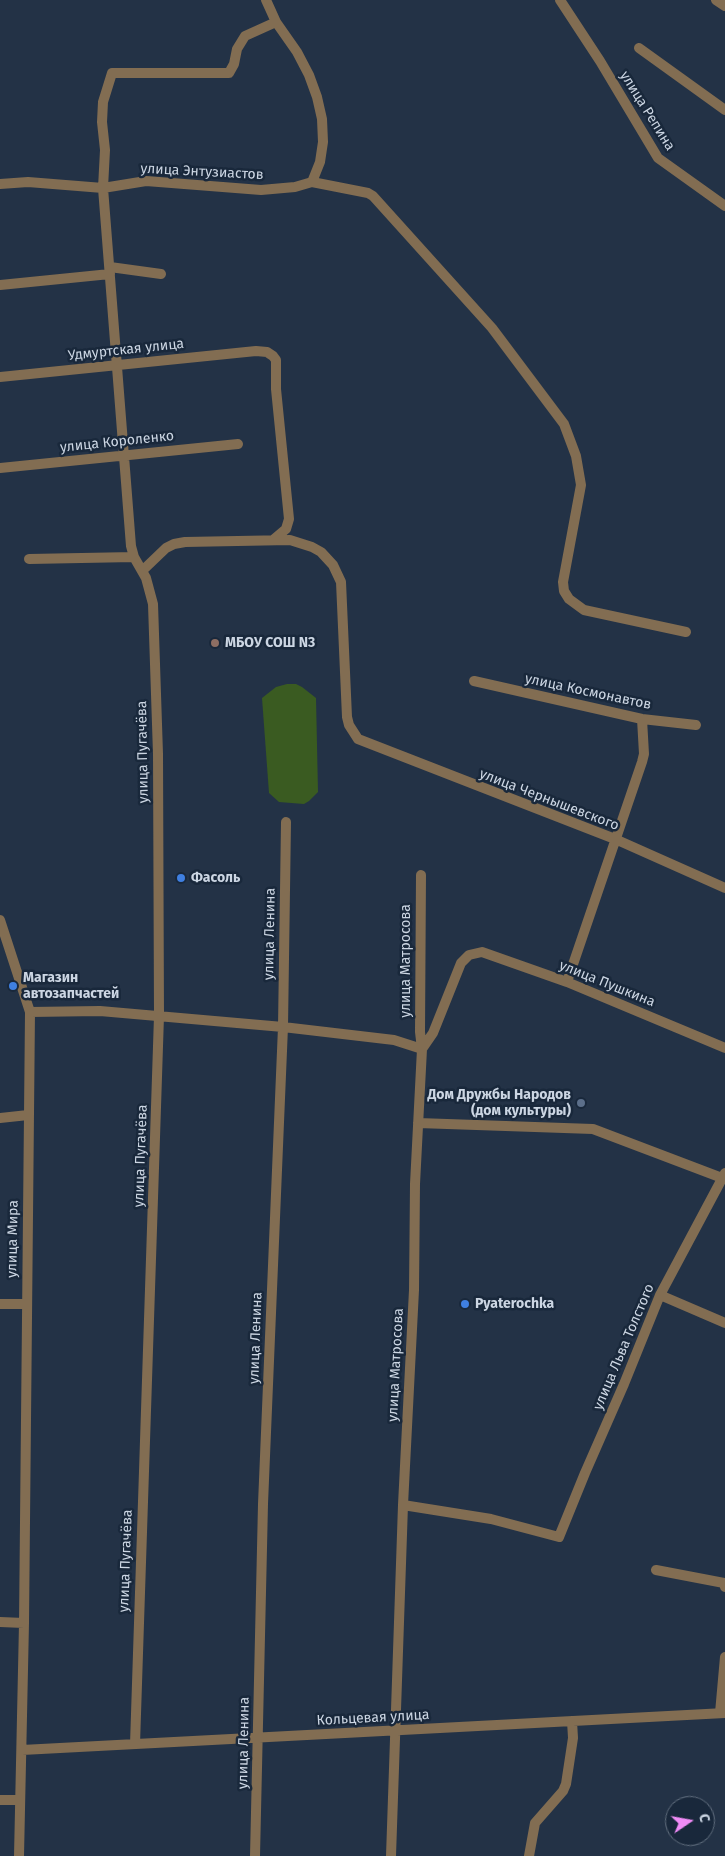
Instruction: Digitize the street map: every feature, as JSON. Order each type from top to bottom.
[{"type":"street","points":[[266,0],[276,22],[297,52],[309,74],[322,119],[323,142],[320,162],[312,182],[368,193],[373,196],[492,328],[564,424],[576,456],[580,486],[564,582],[564,591],[569,599],[584,610],[686,632]]},
{"type":"street","name":"улица Репина","points":[[560,0],[600,61],[658,158],[725,206]]},
{"type":"street","points":[[716,0],[725,6]]},
{"type":"street","name":"улица Пугачёва","points":[[135,1744],[159,1016],[158,754],[151,592],[131,546],[103,188],[105,150],[102,115],[103,102],[112,74],[229,72],[234,64],[237,49],[245,36],[276,22]]},
{"type":"street","points":[[639,48],[725,110]]},
{"type":"street","name":"улица Энтузиастов","points":[[0,184],[28,182],[103,188],[146,181],[261,190],[295,188],[312,182]]},
{"type":"street","points":[[0,285],[110,270],[160,274]]},
{"type":"street","name":"Удмуртская улица","points":[[0,377],[256,351],[267,352],[276,360],[276,389],[289,519],[286,529],[273,540]]},
{"type":"street","name":"улица Короленко","points":[[0,468],[238,444]]},
{"type":"street","points":[[142,571],[158,554],[174,544],[185,542],[273,540]]},
{"type":"street","name":"улица Чернышевского","points":[[273,540],[290,540],[312,547],[328,559],[338,573],[347,717],[352,732],[362,742],[615,839],[725,888]]},
{"type":"street","points":[[29,559],[134,556]]},
{"type":"street","name":"улица Космонавтов","points":[[474,680],[642,719],[696,725]]},
{"type":"street","points":[[567,982],[642,762],[644,754],[642,719]]},
{"type":"street","name":"улица Ленина","points":[[255,1856],[263,1504],[283,1027],[286,822]]},
{"type":"street","name":"улица Матросова","points":[[391,1856],[403,1505],[414,1290],[415,1184],[422,1049],[420,1032],[420,875]]},
{"type":"street","name":"улица Мира","points":[[0,920],[30,1012],[24,1623],[19,1856]]},
{"type":"street","name":"улица Пушкина","points":[[422,1049],[433,1033],[461,963],[464,958],[476,953],[489,954],[567,982],[725,1048]]},
{"type":"street","points":[[30,1012],[100,1011],[283,1027],[394,1040],[422,1049]]},
{"type":"street","points":[[0,1118],[28,1115]]},
{"type":"street","points":[[418,1123],[593,1129],[724,1177]]},
{"type":"street","name":"улица Льва Толстого","points":[[403,1505],[491,1519],[559,1537],[660,1295],[724,1177]]},
{"type":"street","points":[[660,1295],[725,1323]]},
{"type":"street","points":[[0,1304],[26,1304]]},
{"type":"street","points":[[656,1570],[724,1583],[725,1587]]},
{"type":"street","points":[[0,1622],[24,1623]]},
{"type":"street","points":[[722,1713],[725,1657]]},
{"type":"street","name":"Кольцевая улица","points":[[22,1750],[722,1713]]},
{"type":"street","points":[[529,1856],[535,1823],[563,1791],[566,1784],[573,1738],[572,1721]]},
{"type":"street","points":[[0,1800],[20,1800]]},
{"type":"green space","points":[[296,684],[316,698],[318,792],[304,804],[279,802],[269,793],[262,698],[276,687]]},
{"type":"place","name":"МБОУ СОШ N3","points":[[215,643]]},
{"type":"place","name":"Фасоль","points":[[181,878]]},
{"type":"place","name":"Магазин автозапчастей","points":[[13,986]]},
{"type":"place","name":"Дом Дружбы Народов (дом культуры)","points":[[581,1103]]},
{"type":"place","name":"Pyaterochka","points":[[465,1304]]}]
